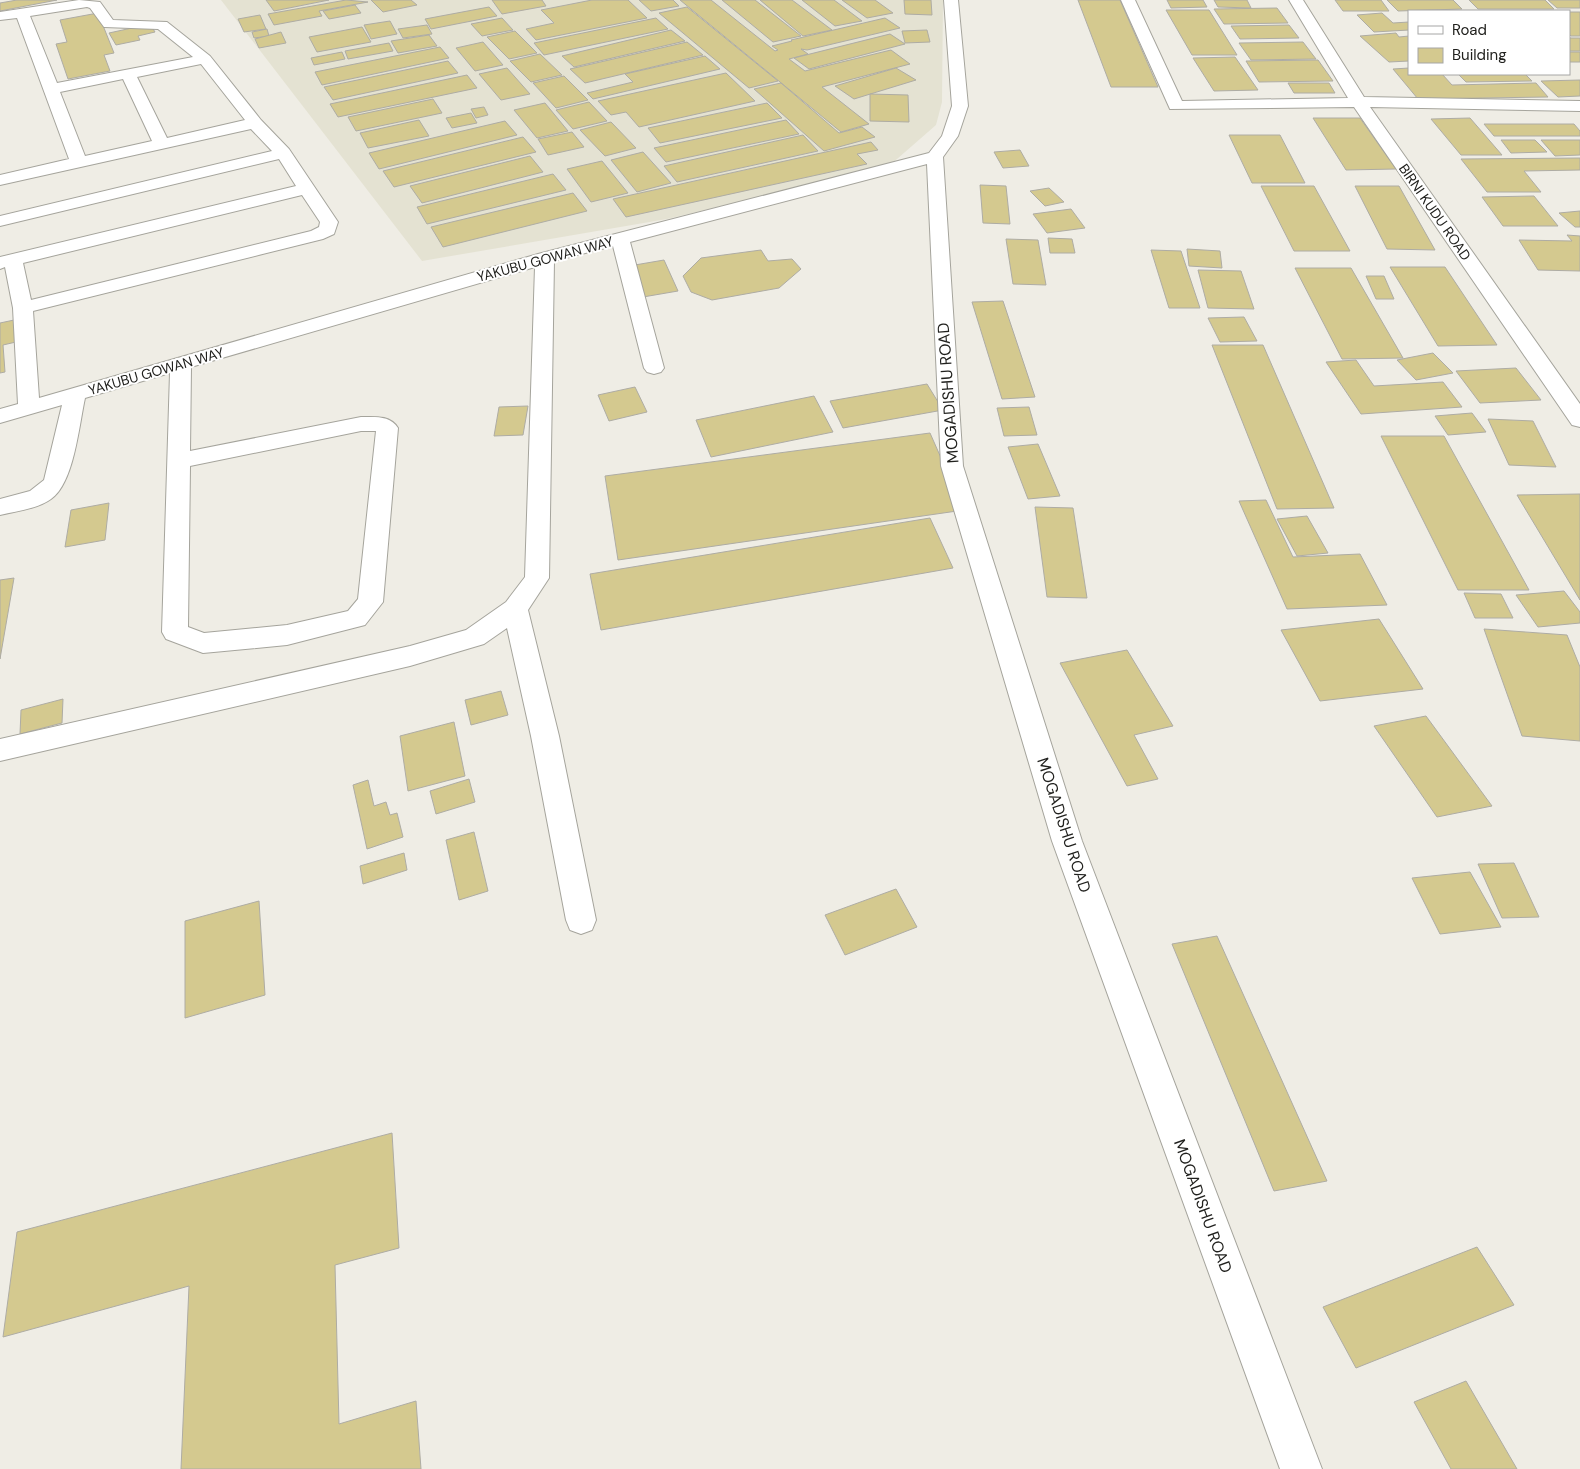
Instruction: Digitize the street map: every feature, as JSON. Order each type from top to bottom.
[{"type":"street","points":[[935,157],[950,136],[960,106],[951,0]]},
{"type":"street","points":[[1128,0],[1176,106],[1359,102],[1580,106]]},
{"type":"street","name":"BIRNI KUDU ROAD","points":[[1296,0],[1359,102],[1580,420]]},
{"type":"street","points":[[0,16],[75,4],[95,5],[109,24],[162,25],[205,59],[255,123],[283,153],[329,222],[328,230],[317,235],[24,308]]},
{"type":"street","points":[[22,12],[79,163]]},
{"type":"street","points":[[51,89],[205,59]]},
{"type":"street","points":[[129,75],[162,145]]},
{"type":"street","points":[[0,180],[255,123]]},
{"type":"street","points":[[0,221],[283,153]]},
{"type":"street","name":"YAKUBU GOWAN WAY","points":[[0,416],[544,258],[935,157]]},
{"type":"street","name":"MOGADISHU ROAD","points":[[935,157],[952,466],[1067,840],[1300,1469]]},
{"type":"street","points":[[29,408],[24,308],[19,288],[7,262],[306,189]]},
{"type":"street","points":[[620,239],[654,368]]},
{"type":"street","points":[[0,750],[410,656],[475,637],[515,610],[538,578],[544,258]]},
{"type":"street","points":[[0,292],[19,288]]},
{"type":"street","points":[[178,461],[361,424],[380,424],[387,428],[370,602],[356,618],[288,635],[202,644],[175,632],[178,461],[181,364]]},
{"type":"street","points":[[0,507],[32,500],[48,492],[55,481],[75,394]]},
{"type":"street","points":[[515,610],[545,736],[581,920]]},
{"type":"shaded area","points":[[221,0],[943,0],[942,102],[936,125],[889,166],[667,219],[422,261]]},
{"type":"building","points":[[17,0],[57,0],[0,11],[0,3]]},
{"type":"building","points":[[266,0],[329,0],[274,11]]},
{"type":"building","points":[[346,0],[368,2],[319,11],[322,16],[274,25],[268,14]]},
{"type":"building","points":[[371,0],[411,0],[417,5],[383,12]]},
{"type":"building","points":[[492,0],[542,0],[546,6],[502,14]]},
{"type":"building","points":[[592,0],[628,0],[647,18],[536,40],[526,29],[554,23],[541,10]]},
{"type":"building","points":[[639,0],[673,0],[679,6],[651,11]]},
{"type":"building","points":[[680,0],[711,0],[775,51],[778,50],[772,46],[791,40],[885,18],[900,28],[807,50],[801,49],[808,54],[789,59],[805,71],[891,50],[910,64],[822,87],[869,124],[841,132]]},
{"type":"building","points":[[722,0],[755,0],[801,36],[773,42]]},
{"type":"building","points":[[760,0],[792,0],[832,30],[803,36]]},
{"type":"building","points":[[802,0],[834,0],[862,21],[835,26]]},
{"type":"building","points":[[842,0],[875,0],[893,13],[867,18]]},
{"type":"building","points":[[904,0],[931,0],[932,15],[905,14]]},
{"type":"building","points":[[1078,0],[1120,0],[1158,87],[1111,87]]},
{"type":"building","points":[[1167,0],[1203,0],[1207,7],[1171,8]]},
{"type":"building","points":[[1214,0],[1247,0],[1251,8],[1218,7]]},
{"type":"building","points":[[1335,0],[1381,0],[1389,11],[1343,11]]},
{"type":"building","points":[[1387,0],[1453,0],[1462,9],[1408,10],[1398,11]]},
{"type":"building","points":[[1469,0],[1545,0],[1554,9],[1478,9]]},
{"type":"building","points":[[1548,0],[1580,0],[1580,8],[1557,8]]},
{"type":"building","points":[[355,5],[361,13],[329,19],[323,11]]},
{"type":"building","points":[[489,7],[497,16],[431,29],[425,19]]},
{"type":"building","points":[[687,7],[778,81],[749,88],[659,13]]},
{"type":"building","points":[[1277,8],[1288,23],[1224,24],[1214,9]]},
{"type":"building","points":[[1166,10],[1209,10],[1237,55],[1192,55]]},
{"type":"building","points":[[1570,12],[1580,12],[1580,36],[1571,36]]},
{"type":"building","points":[[98,13],[114,53],[104,55],[110,71],[68,79],[56,44],[67,42],[60,20]]},
{"type":"building","points":[[1382,13],[1393,23],[1408,22],[1408,30],[1374,32],[1357,15]]},
{"type":"building","points":[[260,15],[266,29],[244,32],[238,19]]},
{"type":"building","points":[[502,18],[513,30],[482,36],[471,24]]},
{"type":"building","points":[[656,18],[668,29],[544,55],[534,43]]},
{"type":"building","points":[[390,21],[397,34],[371,39],[364,25]]},
{"type":"building","points":[[150,24],[155,32],[138,36],[140,40],[116,45],[109,33]]},
{"type":"building","points":[[427,25],[432,34],[403,38],[398,29]]},
{"type":"building","points":[[1289,25],[1299,38],[1240,39],[1231,26]]},
{"type":"building","points":[[362,27],[371,42],[317,52],[309,37]]},
{"type":"building","points":[[267,29],[269,36],[254,38],[252,32]]},
{"type":"building","points":[[671,30],[685,41],[574,67],[562,56]]},
{"type":"building","points":[[927,30],[930,42],[905,43],[902,31]]},
{"type":"building","points":[[515,31],[537,53],[509,59],[487,37]]},
{"type":"building","points":[[281,32],[286,43],[259,48],[255,39]]},
{"type":"building","points":[[1396,33],[1399,37],[1408,36],[1408,61],[1389,62],[1360,36]]},
{"type":"building","points":[[890,34],[905,44],[809,69],[794,58]]},
{"type":"building","points":[[429,35],[437,46],[398,53],[391,41]]},
{"type":"building","points":[[1570,38],[1580,38],[1580,51],[1570,51]]},
{"type":"building","points":[[483,42],[503,65],[475,71],[456,48]]},
{"type":"building","points":[[687,42],[703,55],[585,83],[570,69]]},
{"type":"building","points":[[1303,42],[1316,59],[1251,60],[1239,43]]},
{"type":"building","points":[[389,43],[393,51],[348,59],[345,51]]},
{"type":"building","points":[[440,47],[449,58],[322,85],[315,72]]},
{"type":"building","points":[[342,52],[345,59],[314,65],[311,58]]},
{"type":"building","points":[[1570,52],[1580,52],[1580,62],[1570,62]]},
{"type":"building","points":[[540,54],[562,75],[531,82],[510,61]]},
{"type":"building","points":[[705,56],[720,69],[593,99],[587,93],[633,82],[625,74]]},
{"type":"building","points":[[1235,57],[1258,90],[1214,91],[1193,58]]},
{"type":"building","points":[[1318,60],[1333,81],[1259,82],[1246,61]]},
{"type":"building","points":[[448,61],[458,73],[333,100],[324,87]]},
{"type":"building","points":[[507,68],[530,94],[501,100],[479,74]]},
{"type":"building","points":[[896,68],[916,80],[854,99],[835,86]]},
{"type":"building","points":[[1408,68],[1408,75],[1443,75],[1452,85],[1536,83],[1548,97],[1418,99],[1393,69]]},
{"type":"building","points":[[726,73],[755,101],[639,127],[626,112],[611,115],[598,101]]},
{"type":"building","points":[[467,75],[477,88],[338,117],[330,104]]},
{"type":"building","points":[[1459,75],[1526,75],[1532,81],[1466,82]]},
{"type":"building","points":[[564,76],[588,100],[556,108],[533,83]]},
{"type":"building","points":[[1580,80],[1580,96],[1558,97],[1541,81]]},
{"type":"building","points":[[781,83],[839,133],[862,127],[875,137],[824,151],[754,89]]},
{"type":"building","points":[[1288,83],[1329,83],[1335,93],[1294,93]]},
{"type":"building","points":[[870,94],[908,95],[909,122],[870,121]]},
{"type":"building","points":[[433,99],[442,113],[356,131],[348,117]]},
{"type":"building","points":[[589,102],[607,121],[573,129],[556,110]]},
{"type":"building","points":[[545,103],[568,131],[537,138],[514,110]]},
{"type":"building","points":[[767,103],[782,118],[660,143],[648,128]]},
{"type":"building","points":[[484,107],[488,115],[476,118],[471,109]]},
{"type":"building","points":[[471,113],[477,123],[452,128],[446,118]]},
{"type":"building","points":[[1313,118],[1360,118],[1396,169],[1346,170]]},
{"type":"building","points":[[1470,118],[1502,155],[1461,155],[1431,119]]},
{"type":"building","points":[[419,120],[429,136],[368,148],[360,133]]},
{"type":"building","points":[[786,120],[799,134],[666,162],[654,148]]},
{"type":"building","points":[[505,121],[517,135],[379,169],[369,153]]},
{"type":"building","points":[[611,122],[636,148],[605,156],[580,130]]},
{"type":"building","points":[[1484,124],[1574,124],[1580,131],[1580,136],[1494,136]]},
{"type":"building","points":[[572,132],[584,147],[548,155],[538,139]]},
{"type":"building","points":[[803,135],[818,151],[677,182],[664,166]]},
{"type":"building","points":[[1229,135],[1280,135],[1305,183],[1252,183]]},
{"type":"building","points":[[523,137],[536,152],[394,187],[383,171]]},
{"type":"building","points":[[1501,140],[1535,140],[1547,152],[1511,153]]},
{"type":"building","points":[[1541,140],[1580,140],[1580,155],[1555,156]]},
{"type":"building","points":[[871,142],[878,150],[857,154],[867,164],[626,217],[613,199]]},
{"type":"building","points":[[1020,150],[1029,166],[1003,168],[994,152]]},
{"type":"building","points":[[643,152],[671,183],[637,192],[611,160]]},
{"type":"building","points":[[530,156],[543,172],[422,203],[410,186]]},
{"type":"building","points":[[1580,158],[1580,170],[1524,171],[1541,192],[1487,192],[1461,159]]},
{"type":"building","points":[[602,161],[628,193],[591,202],[567,169]]},
{"type":"building","points":[[553,174],[566,190],[427,224],[417,207]]},
{"type":"building","points":[[980,185],[1006,186],[1010,224],[983,223]]},
{"type":"building","points":[[1261,186],[1314,186],[1350,251],[1294,251]]},
{"type":"building","points":[[1355,186],[1399,186],[1435,250],[1387,249]]},
{"type":"building","points":[[1049,188],[1064,202],[1045,206],[1030,191]]},
{"type":"building","points":[[573,193],[587,211],[443,247],[431,227]]},
{"type":"building","points":[[1534,196],[1558,226],[1503,226],[1482,197]]},
{"type":"building","points":[[1071,209],[1085,228],[1047,233],[1033,214]]},
{"type":"building","points":[[1580,211],[1580,227],[1575,227],[1559,213]]},
{"type":"building","points":[[1567,235],[1580,236],[1580,271],[1538,270],[1519,240],[1572,241]]},
{"type":"building","points":[[1048,238],[1072,239],[1075,253],[1050,253]]},
{"type":"building","points":[[1006,239],[1038,240],[1046,285],[1013,284]]},
{"type":"building","points":[[1187,249],[1220,251],[1222,268],[1189,266]]},
{"type":"building","points":[[761,250],[768,261],[792,259],[801,269],[779,288],[712,300],[691,292],[683,276],[701,258]]},
{"type":"building","points":[[1151,250],[1181,251],[1200,308],[1169,308]]},
{"type":"building","points":[[664,260],[678,291],[643,297],[629,266]]},
{"type":"building","points":[[1390,267],[1445,267],[1497,345],[1438,346]]},
{"type":"building","points":[[1295,268],[1351,268],[1403,358],[1342,359]]},
{"type":"building","points":[[1198,270],[1241,271],[1254,309],[1208,308]]},
{"type":"building","points":[[1366,276],[1384,276],[1394,299],[1376,299]]},
{"type":"building","points":[[1003,301],[1035,397],[1002,399],[972,302]]},
{"type":"building","points":[[1244,317],[1257,341],[1220,342],[1208,318]]},
{"type":"building","points":[[14,320],[16,342],[3,345],[5,372],[0,373],[0,323]]},
{"type":"building","points":[[1212,345],[1263,345],[1334,508],[1277,509]]},
{"type":"building","points":[[1433,353],[1453,373],[1416,380],[1397,360]]},
{"type":"building","points":[[1356,360],[1374,386],[1443,382],[1462,407],[1361,414],[1326,362]]},
{"type":"building","points":[[1516,368],[1541,400],[1480,403],[1456,371]]},
{"type":"building","points":[[927,384],[943,410],[843,428],[830,401]]},
{"type":"building","points":[[635,387],[647,412],[609,421],[598,395]]},
{"type":"building","points":[[814,396],[833,432],[711,457],[696,420]]},
{"type":"building","points":[[528,406],[523,435],[494,436],[499,407]]},
{"type":"building","points":[[1029,407],[1037,435],[1004,436],[997,408]]},
{"type":"building","points":[[1472,413],[1486,432],[1448,435],[1435,416]]},
{"type":"building","points":[[1488,419],[1533,421],[1556,467],[1509,465]]},
{"type":"building","points":[[930,433],[964,510],[618,560],[605,476]]},
{"type":"building","points":[[1381,436],[1444,436],[1529,590],[1458,590]]},
{"type":"building","points":[[1038,444],[1060,496],[1028,499],[1008,447]]},
{"type":"building","points":[[1580,494],[1580,600],[1517,495]]},
{"type":"building","points":[[1266,500],[1293,557],[1360,554],[1387,605],[1287,609],[1239,501]]},
{"type":"building","points":[[109,503],[105,540],[65,547],[71,510]]},
{"type":"building","points":[[1035,507],[1073,508],[1087,598],[1047,597]]},
{"type":"building","points":[[1307,516],[1328,553],[1297,556],[1277,519]]},
{"type":"building","points":[[930,518],[953,568],[601,630],[590,574]]},
{"type":"building","points":[[14,578],[0,659],[0,580]]},
{"type":"building","points":[[1564,591],[1580,612],[1580,623],[1538,627],[1516,595]]},
{"type":"building","points":[[1464,593],[1501,594],[1513,618],[1475,618]]},
{"type":"building","points":[[1379,619],[1423,689],[1320,701],[1281,630]]},
{"type":"building","points":[[1484,629],[1567,635],[1580,667],[1580,741],[1522,736]]},
{"type":"building","points":[[1127,650],[1173,726],[1134,735],[1158,779],[1127,786],[1060,663]]},
{"type":"building","points":[[501,691],[508,715],[471,725],[465,700]]},
{"type":"building","points":[[63,699],[62,723],[20,734],[21,710]]},
{"type":"building","points":[[1426,716],[1492,806],[1437,817],[1374,726]]},
{"type":"building","points":[[454,722],[465,776],[408,791],[400,736]]},
{"type":"building","points":[[469,779],[475,802],[436,814],[430,791]]},
{"type":"building","points":[[368,780],[374,806],[386,802],[390,815],[397,813],[403,837],[367,849],[353,785]]},
{"type":"building","points":[[474,832],[488,891],[459,900],[446,840]]},
{"type":"building","points":[[404,853],[407,870],[363,884],[360,866]]},
{"type":"building","points":[[1514,863],[1539,917],[1502,918],[1478,864]]},
{"type":"building","points":[[1470,872],[1501,927],[1440,934],[1412,878]]},
{"type":"building","points":[[896,889],[917,927],[845,955],[825,915]]},
{"type":"building","points":[[259,901],[265,995],[185,1018],[185,921]]},
{"type":"building","points":[[1217,936],[1327,1181],[1274,1191],[1172,944]]},
{"type":"building","points":[[392,1133],[399,1248],[335,1265],[339,1424],[416,1401],[421,1469],[181,1469],[189,1286],[3,1337],[17,1232]]},
{"type":"building","points":[[1477,1247],[1514,1305],[1356,1368],[1323,1307]]},
{"type":"building","points":[[1466,1381],[1517,1469],[1451,1469],[1414,1402]]}]
